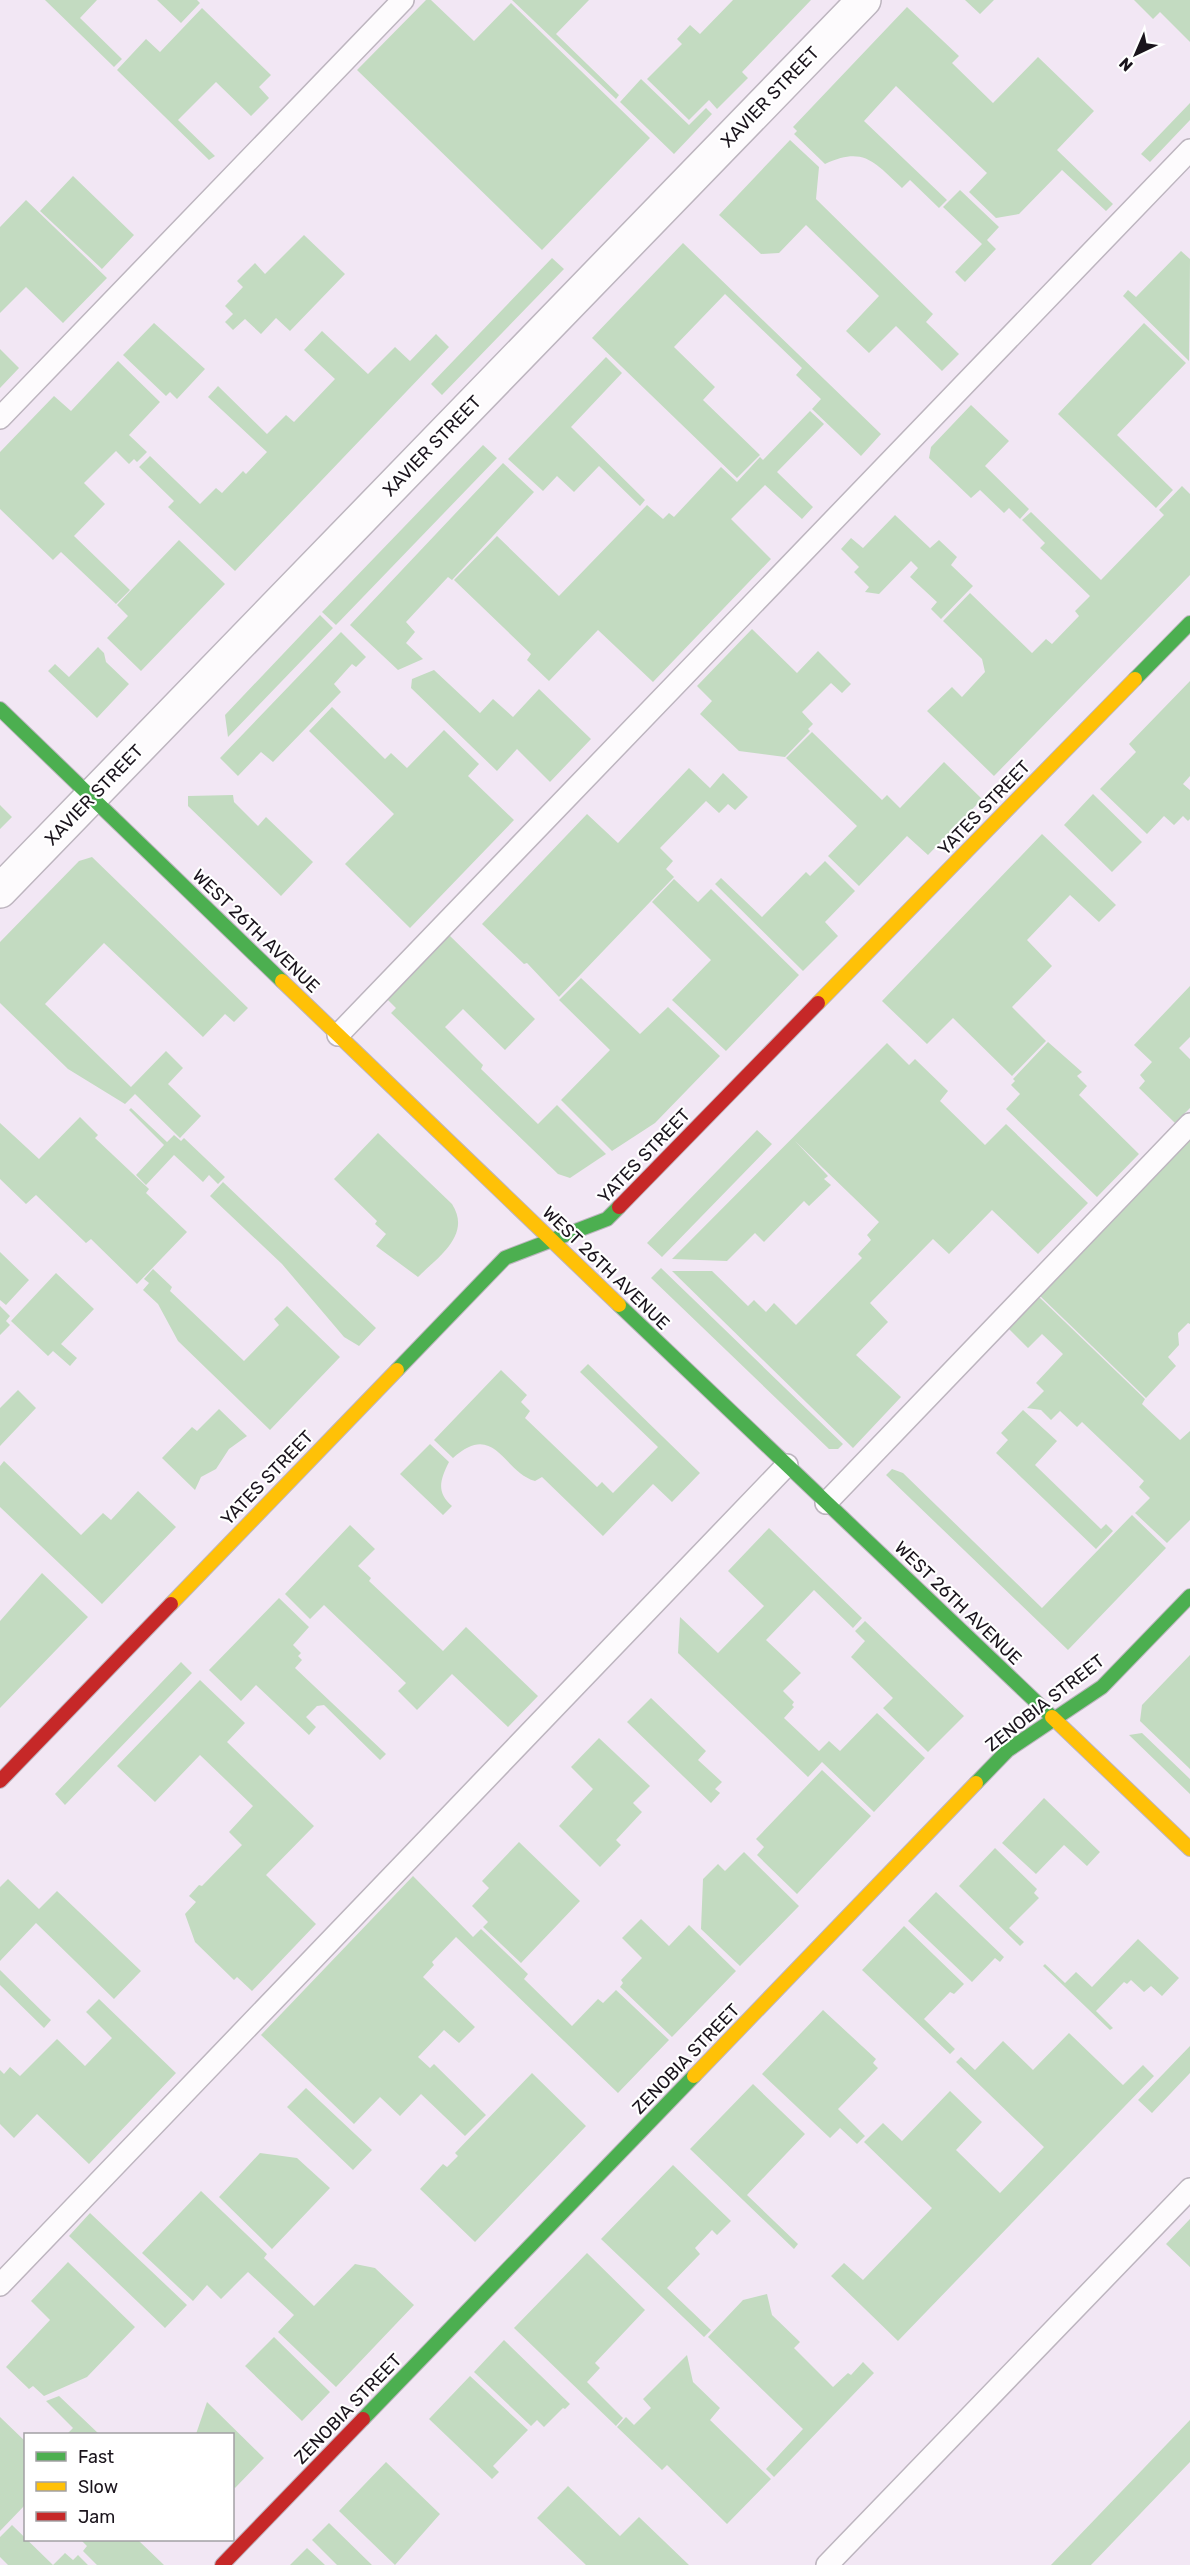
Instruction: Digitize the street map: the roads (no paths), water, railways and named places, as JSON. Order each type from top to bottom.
[{"type":"street","name":"XAVIER STREET","points":[[0,891],[864,0]]},
{"type":"street","name":"YATES STREET","points":[[0,1780],[505,1258],[607,1219],[1190,622]]},
{"type":"street","name":"WEST 26TH AVENUE","points":[[0,709],[551,1240],[1190,1849]]},
{"type":"street","name":"ZENOBIA STREET","points":[[222,2565],[1008,1750],[1102,1687],[1190,1596]]},
{"type":"lane","points":[[0,418],[403,0]]},
{"type":"lane","points":[[338,1035],[1190,150]]},
{"type":"lane","points":[[826,1503],[1190,1124]]},
{"type":"lane","points":[[0,2285],[787,1465]]},
{"type":"lane","points":[[828,2565],[1190,2189]]}]
